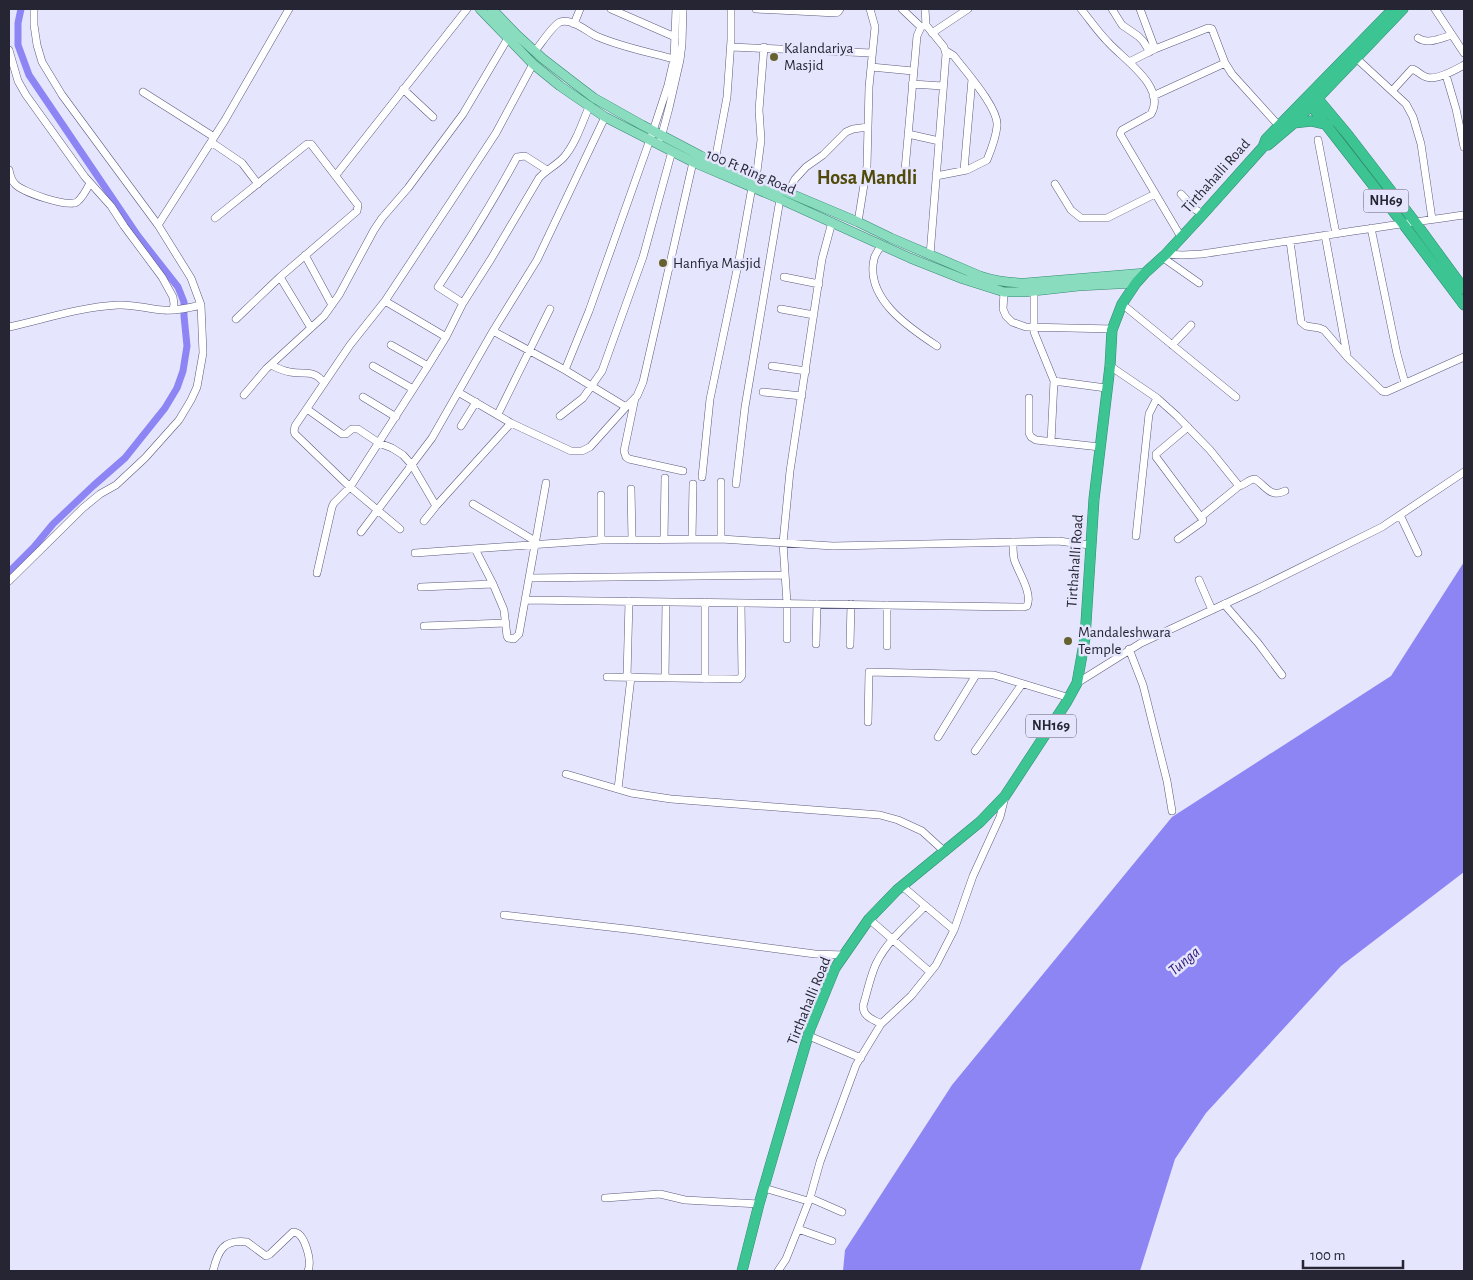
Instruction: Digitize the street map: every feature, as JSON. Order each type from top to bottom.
[{"type":"highway","points":[[1312,99],[1392,9]]},
{"type":"highway","points":[[1312,99],[1330,85],[1403,9]]},
{"type":"highway","points":[[1330,85],[1328,93],[1330,114]]},
{"type":"highway","name":"NH69","points":[[1312,99],[1330,114],[1415,222],[1464,289]]},
{"type":"highway","name":"NH69","points":[[1312,99],[1328,125],[1464,305]]},
{"type":"highway","name":"NH169","points":[[1263,147],[1271,143],[1294,123],[1312,99]]},
{"type":"highway","name":"Tirthahalli Road","points":[[742,1271],[759,1204],[808,1036],[835,968],[869,919],[902,886],[980,822],[1005,796],[1078,683],[1085,638],[1090,545],[1106,388],[1113,329],[1122,304],[1136,283],[1203,214],[1263,147],[1266,139],[1312,99]]},
{"type":"highway","points":[[1294,123],[1311,121],[1328,125]]},
{"type":"main road","name":"100 Ft Ring Road","points":[[480,9],[533,64],[589,107],[605,117],[715,161],[754,183]]},
{"type":"main road","name":"100 Ft Ring Road","points":[[492,9],[535,51],[594,98],[656,137],[672,151],[693,162],[858,222],[991,280],[1012,283],[1145,273]]},
{"type":"main road","name":"100 Ft Ring Road","points":[[784,196],[832,222],[882,245],[963,279],[1004,292],[1136,283]]},
{"type":"street","points":[[9,581],[83,508],[100,494],[116,485],[145,458],[180,420],[197,387],[203,353],[198,306],[191,278],[158,225],[62,95],[42,62],[36,45],[34,9]]},
{"type":"street","points":[[158,225],[212,139],[289,9]]},
{"type":"street","points":[[336,175],[467,9]]},
{"type":"street","points":[[574,24],[580,9]]},
{"type":"street","points":[[611,9],[675,38]]},
{"type":"street","points":[[656,137],[674,58],[676,9]]},
{"type":"street","points":[[565,370],[656,137],[670,108],[680,60],[683,9]]},
{"type":"street","points":[[715,161],[727,98],[731,47],[731,9]]},
{"type":"street","points":[[756,9],[836,13],[840,9]]},
{"type":"street","points":[[858,222],[867,166],[871,67],[875,27],[870,9]]},
{"type":"street","points":[[902,9],[932,33],[946,51],[954,56],[992,107],[998,125],[987,160],[964,170],[936,176]]},
{"type":"street","points":[[904,181],[917,36],[923,26],[925,9]]},
{"type":"street","points":[[932,33],[968,9]]},
{"type":"street","points":[[1081,9],[1108,43],[1129,62],[1146,82],[1154,96],[1151,114],[1122,130],[1120,134],[1181,237]]},
{"type":"street","points":[[1112,9],[1122,26],[1138,36],[1152,51]]},
{"type":"street","points":[[1140,9],[1152,51]]},
{"type":"street","points":[[1434,9],[1464,53]]},
{"type":"street","points":[[535,51],[553,28],[560,22],[566,22],[610,42],[674,58]]},
{"type":"street","points":[[1129,62],[1208,28],[1212,29],[1225,63],[1238,82],[1279,126]]},
{"type":"street","points":[[1418,38],[1428,41],[1452,35]]},
{"type":"street","points":[[244,395],[271,365],[324,316],[339,295],[374,230],[464,114],[508,38]]},
{"type":"street","points":[[731,47],[872,53]]},
{"type":"street","points":[[702,477],[710,399],[739,260],[761,140],[759,110],[764,48]]},
{"type":"street","points":[[9,50],[18,80],[26,95],[47,126],[90,183],[111,206],[162,277],[173,297],[175,310]]},
{"type":"street","points":[[930,255],[946,51]]},
{"type":"street","points":[[1356,58],[1406,104],[1413,117],[1421,144],[1432,220]]},
{"type":"street","points":[[1154,96],[1225,63]]},
{"type":"street","points":[[400,529],[350,487],[295,434],[295,426],[350,345],[385,301],[496,133],[533,64]]},
{"type":"street","points":[[1392,91],[1412,68],[1427,78],[1446,75],[1464,65]]},
{"type":"street","points":[[871,67],[913,71]]},
{"type":"street","points":[[1446,75],[1464,147]]},
{"type":"street","points":[[964,170],[972,79]]},
{"type":"street","points":[[912,84],[943,86]]},
{"type":"street","points":[[403,90],[433,117]]},
{"type":"street","points":[[143,92],[212,139],[242,163],[258,184]]},
{"type":"street","points":[[317,573],[334,503],[350,487],[396,417],[446,337],[463,303],[539,178],[562,159],[570,149],[589,107]]},
{"type":"street","points":[[362,532],[432,438],[542,250],[605,117]]},
{"type":"street","points":[[736,484],[746,407],[784,196],[806,167],[823,155],[846,132],[868,127]]},
{"type":"street","points":[[908,134],[939,141]]},
{"type":"street","points":[[1318,140],[1336,234]]},
{"type":"street","points":[[215,218],[307,144],[312,144],[358,205],[357,211],[280,277],[236,319]]},
{"type":"street","points":[[560,416],[583,398],[602,371],[644,257],[672,151]]},
{"type":"street","points":[[463,303],[438,286],[500,188],[517,157],[525,156],[547,170]]},
{"type":"street","points":[[683,471],[629,459],[624,451],[635,398],[643,382],[693,162]]},
{"type":"street","points":[[9,170],[12,179],[19,187],[48,199],[72,204],[78,200],[90,183]]},
{"type":"street","points":[[1055,184],[1071,210],[1080,218],[1107,218],[1155,194]]},
{"type":"street","points":[[1181,194],[1196,210],[1203,214]]},
{"type":"street","points":[[1164,255],[1202,254],[1464,215]]},
{"type":"street","points":[[787,638],[783,543],[790,471],[822,258],[832,222]]},
{"type":"street","points":[[1371,228],[1397,354],[1405,383]]},
{"type":"street","points":[[1325,235],[1347,356]]},
{"type":"street","points":[[1290,241],[1301,322],[1306,326],[1324,330],[1348,358],[1382,391],[1386,392],[1464,357]]},
{"type":"street","points":[[882,245],[874,258],[874,277],[882,299],[902,322],[936,346]]},
{"type":"street","points":[[306,255],[332,305]]},
{"type":"street","points":[[1164,255],[1199,283]]},
{"type":"street","points":[[280,277],[311,328]]},
{"type":"street","points":[[784,277],[818,284]]},
{"type":"street","points":[[1034,291],[1034,332],[1054,381],[1051,442]]},
{"type":"street","points":[[1004,292],[1003,309],[1006,316],[1012,322],[1026,327],[1113,329]]},
{"type":"street","points":[[385,301],[446,337]]},
{"type":"street","points":[[1122,304],[1236,397]]},
{"type":"street","points":[[9,327],[63,314],[109,306],[134,305],[175,310],[198,306]]},
{"type":"street","points":[[498,414],[550,308]]},
{"type":"street","points":[[781,308],[814,315]]},
{"type":"street","points":[[1172,344],[1191,325]]},
{"type":"street","points":[[493,331],[565,370],[626,407]]},
{"type":"street","points":[[391,345],[428,366]]},
{"type":"street","points":[[271,365],[278,369],[292,372],[314,374],[324,383]]},
{"type":"street","points":[[374,366],[413,390]]},
{"type":"street","points":[[772,366],[806,371]]},
{"type":"street","points":[[1110,366],[1157,398],[1210,450],[1239,486]]},
{"type":"street","points":[[1054,381],[1106,388]]},
{"type":"street","points":[[458,392],[512,422],[572,451],[582,452],[590,447],[635,398]]},
{"type":"street","points":[[763,392],[802,396]]},
{"type":"street","points":[[363,397],[396,417]]},
{"type":"street","points":[[1029,398],[1029,433],[1031,437],[1036,440],[1100,447]]},
{"type":"street","points":[[1136,536],[1149,414],[1157,398]]},
{"type":"street","points":[[461,426],[476,402]]},
{"type":"street","points":[[307,409],[342,434],[346,434],[352,429],[358,429],[379,443],[392,448],[412,465],[436,506]]},
{"type":"street","points":[[424,521],[512,422]]},
{"type":"street","points":[[1178,538],[1202,522],[1202,516],[1156,457],[1156,454],[1188,428]]},
{"type":"street","points":[[1078,683],[1129,649],[1382,527],[1464,472]]},
{"type":"street","points":[[664,539],[665,478]]},
{"type":"street","points":[[1202,516],[1239,486],[1253,479],[1260,482],[1273,494],[1285,491]]},
{"type":"street","points":[[721,482],[721,539]]},
{"type":"street","points":[[475,549],[504,610],[508,638],[517,637],[546,483]]},
{"type":"street","points":[[692,539],[693,484]]},
{"type":"street","points":[[631,489],[632,539]]},
{"type":"street","points":[[601,495],[601,540]]},
{"type":"street","points":[[474,504],[535,543]]},
{"type":"street","points":[[1400,515],[1418,553]]},
{"type":"street","points":[[415,553],[535,543],[632,539],[721,539],[833,546],[1058,540],[1090,545]]},
{"type":"street","points":[[525,600],[1027,606],[1029,600],[1014,559],[1013,542]]},
{"type":"street","points":[[528,578],[785,575]]},
{"type":"street","points":[[1199,580],[1212,610]]},
{"type":"street","points":[[420,587],[493,584]]},
{"type":"street","points":[[618,789],[629,678],[629,601]]},
{"type":"street","points":[[665,678],[666,602]]},
{"type":"street","points":[[705,602],[705,679]]},
{"type":"street","points":[[607,677],[741,678],[741,603]]},
{"type":"street","points":[[816,644],[817,604]]},
{"type":"street","points":[[850,645],[851,604]]},
{"type":"street","points":[[1224,604],[1258,642],[1282,675]]},
{"type":"street","points":[[886,605],[886,646]]},
{"type":"street","points":[[424,626],[506,623]]},
{"type":"street","points":[[1129,649],[1143,685],[1167,781],[1172,811]]},
{"type":"street","points":[[868,722],[869,672],[1001,676],[1070,698]]},
{"type":"street","points":[[938,737],[976,675]]},
{"type":"street","points":[[975,751],[1022,684]]},
{"type":"street","points":[[566,774],[631,793],[671,800],[880,815],[922,830],[944,851]]},
{"type":"street","points":[[778,1271],[786,1259],[798,1229],[820,1162],[856,1065],[881,1024],[911,996],[936,965],[954,930],[973,876],[1000,817],[1005,796]]},
{"type":"street","points":[[902,886],[954,930]]},
{"type":"street","points":[[881,1024],[865,1015],[863,1010],[877,961],[893,940],[925,906]]},
{"type":"street","points":[[504,915],[815,954],[844,955]]},
{"type":"street","points":[[869,919],[930,972]]},
{"type":"street","points":[[808,1036],[860,1058]]},
{"type":"street","points":[[764,1188],[809,1199],[842,1212]]},
{"type":"street","points":[[605,1198],[660,1194],[693,1201],[759,1204]]},
{"type":"street","points":[[798,1229],[832,1241]]},
{"type":"street","points":[[213,1271],[219,1251],[225,1246],[234,1242],[247,1242],[266,1256],[295,1231],[298,1232],[304,1242],[309,1256],[308,1271]]},
{"type":"water","name":"Tunga","points":[[1464,562],[1464,872],[1341,966],[1206,1113],[1175,1159],[1140,1271],[843,1271],[845,1250],[952,1085],[1172,817],[1391,676]]},
{"type":"waterway","points":[[9,572],[34,547],[53,524],[125,458],[165,408],[177,388],[183,371],[187,346],[184,302],[178,287],[138,236],[29,75],[18,45],[18,23],[21,9]]},
{"type":"place","name":"Kalandariya Masjid","points":[[774,57]]},
{"type":"place","name":"Hanfiya Masjid","points":[[663,263]]},
{"type":"place","name":"Mandaleshwara Temple","points":[[1068,641]]},
{"type":"district","name":"Hosa Mandli","points":[[867,178]]}]
